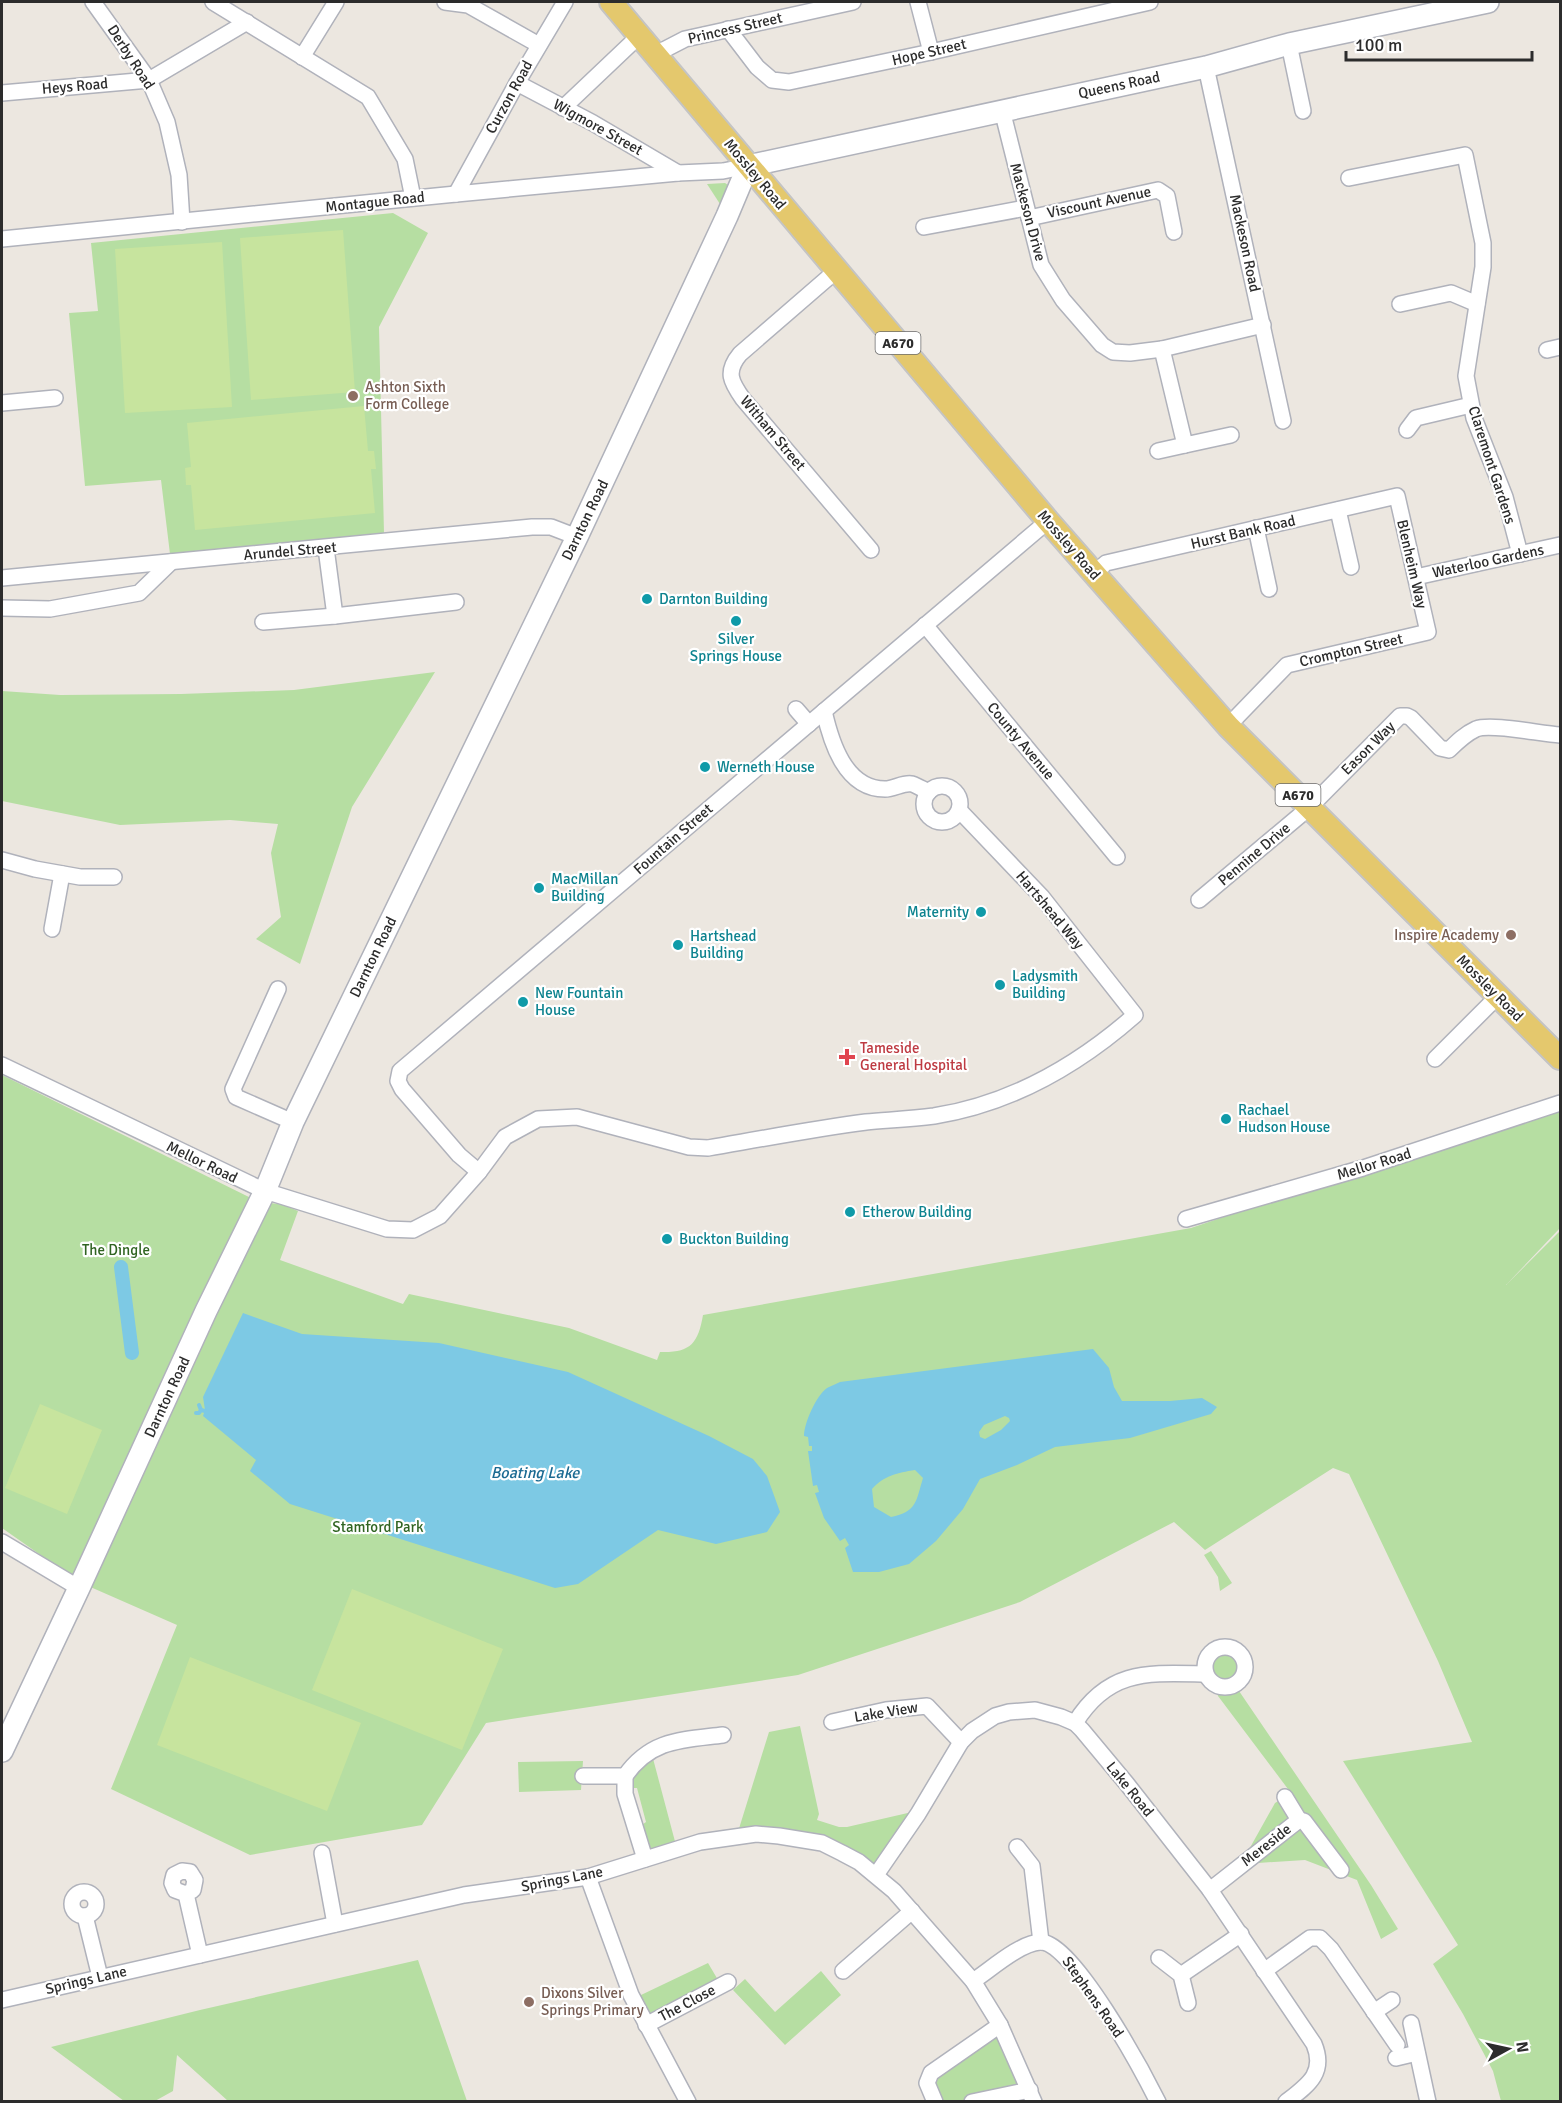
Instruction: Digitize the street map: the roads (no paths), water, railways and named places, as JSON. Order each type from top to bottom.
[{"type":"main road","name":"Mossley Road","points":[[611,2],[1093,574],[1228,726],[1560,1058]]},
{"type":"street","name":"Derby Road","points":[[93,2],[149,80],[166,122],[179,175],[182,222]]},
{"type":"street","points":[[213,2],[368,97],[405,159],[413,198]]},
{"type":"street","points":[[302,57],[336,2]]},
{"type":"street","points":[[445,2],[468,5],[539,45]]},
{"type":"street","name":"Curzon Road","points":[[456,194],[565,2]]},
{"type":"street","name":"Princess Street","points":[[656,54],[685,39],[853,2]]},
{"type":"street","points":[[918,2],[931,52]]},
{"type":"street","name":"Hope Street","points":[[728,29],[757,67],[772,80],[789,82],[931,52],[1123,4],[1150,2]]},
{"type":"street","name":"Queens Road","points":[[748,166],[1206,67],[1289,44],[1488,2]]},
{"type":"street","points":[[149,80],[247,22]]},
{"type":"street","points":[[563,108],[639,35]]},
{"type":"street","points":[[1289,44],[1303,111]]},
{"type":"street","name":"Mackeson Road","points":[[1206,67],[1283,421]]},
{"type":"street","name":"Heys Road","points":[[2,93],[149,80]]},
{"type":"street","name":"Wigmore Street","points":[[517,83],[678,173]]},
{"type":"street","name":"Mackeson Drive","points":[[1002,110],[1041,266],[1064,300],[1102,345],[1113,352],[1122,353],[1162,349],[1263,325]]},
{"type":"street","name":"Claremont Gardens","points":[[1349,178],[1465,155],[1483,243],[1484,267],[1466,376],[1474,418],[1505,497],[1520,554]]},
{"type":"street","name":"Montague Road","points":[[2,239],[678,173],[723,171],[748,166]]},
{"type":"street","name":"Darnton Road","points":[[2,1751],[206,1311],[265,1191],[293,1122],[577,537],[748,166]]},
{"type":"street","name":"Viscount Avenue","points":[[924,227],[1027,213],[1158,190],[1167,196],[1174,232]]},
{"type":"street","name":"Witham Street","points":[[837,270],[740,354],[732,363],[730,374],[733,384],[743,399],[871,550]]},
{"type":"street","points":[[1400,304],[1451,293],[1477,304]]},
{"type":"street","points":[[1162,349],[1185,445]]},
{"type":"street","points":[[2,403],[55,398]]},
{"type":"street","points":[[1407,430],[1416,418],[1471,405]]},
{"type":"street","points":[[1158,451],[1231,435]]},
{"type":"street","name":"Hurst Bank Road","points":[[1093,574],[1106,563],[1397,496]]},
{"type":"street","name":"Blenheim Way","points":[[1397,496],[1428,632]]},
{"type":"street","points":[[1338,510],[1350,567]]},
{"type":"street","name":"Fountain Street","points":[[479,1172],[459,1155],[402,1089],[398,1081],[400,1071],[1048,521]]},
{"type":"street","name":"Arundel Street","points":[[2,578],[532,527],[551,527],[577,537]]},
{"type":"street","points":[[1256,528],[1269,589]]},
{"type":"street","name":"Waterloo Gardens","points":[[1416,577],[1560,545]]},
{"type":"street","points":[[326,548],[335,616]]},
{"type":"street","points":[[2,608],[50,609],[140,593],[171,562]]},
{"type":"street","points":[[263,622],[456,602]]},
{"type":"street","name":"County Avenue","points":[[925,625],[1117,857]]},
{"type":"street","name":"Crompton Street","points":[[1228,726],[1287,665],[1428,632]]},
{"type":"street","points":[[796,709],[809,724]]},
{"type":"street","points":[[824,711],[836,754],[850,772],[866,785],[884,789],[910,784],[929,792]]},
{"type":"street","name":"Eason Way","points":[[1310,807],[1400,716],[1411,718],[1440,747],[1449,750],[1464,736],[1476,729],[1489,726],[1560,735]]},
{"type":"street","points":[[939,787],[951,789],[959,798],[959,810],[957,815],[948,821],[936,822],[931,819],[924,803],[929,792],[939,787]]},
{"type":"street","name":"Pennine Drive","points":[[1199,900],[1310,807]]},
{"type":"street","name":"Hartshead Way","points":[[479,1172],[505,1137],[538,1119],[577,1118],[689,1147],[708,1148],[867,1122],[936,1115],[965,1109],[1024,1090],[1062,1069],[1110,1036],[1135,1015],[1055,912],[959,810]]},
{"type":"street","points":[[2,860],[80,877],[114,877]]},
{"type":"street","points":[[52,929],[62,874]]},
{"type":"street","points":[[278,989],[233,1089],[236,1097],[293,1122]]},
{"type":"street","points":[[1435,1059],[1498,996]]},
{"type":"street","name":"Mellor Road","points":[[2,1065],[265,1191],[387,1229],[413,1230],[440,1216],[479,1172]]},
{"type":"street","name":"Mellor Road","points":[[1186,1219],[1363,1168],[1560,1103]]},
{"type":"street","points":[[2,1542],[79,1588]]},
{"type":"street","points":[[1076,1723],[1081,1713],[1096,1698],[1118,1682],[1160,1672],[1206,1674]]},
{"type":"street","name":"Lake View","points":[[832,1722],[886,1710],[927,1706],[961,1742]]},
{"type":"street","name":"Lake Road","points":[[876,1875],[918,1814],[961,1742],[983,1723],[1009,1712],[1035,1710],[1048,1712],[1076,1723],[1210,1890],[1317,2051],[1318,2070],[1312,2080],[1287,2102]]},
{"type":"street","points":[[645,1859],[625,1794],[625,1776],[641,1756],[666,1743],[723,1735]]},
{"type":"street","points":[[583,1776],[625,1776]]},
{"type":"street","points":[[1285,1797],[1299,1820]]},
{"type":"street","name":"Mereside","points":[[1210,1890],[1299,1820],[1304,1821],[1341,1870]]},
{"type":"street","name":"Springs Lane","points":[[2,2000],[464,1895],[588,1877],[700,1842],[756,1834],[799,1838],[822,1843],[859,1862],[894,1891],[973,1981],[1000,2025],[1032,2096]]},
{"type":"street","points":[[973,1981],[1023,1947],[1041,1942],[1032,1866],[1017,1847]]},
{"type":"street","points":[[322,1853],[335,1924]]},
{"type":"street","points":[[588,1877],[618,1963],[646,2025],[688,2102]]},
{"type":"street","points":[[186,1894],[200,1955]]},
{"type":"street","points":[[843,1971],[912,1911]]},
{"type":"street","points":[[85,1916],[100,1977]]},
{"type":"street","points":[[1181,1975],[1241,1934]]},
{"type":"street","points":[[1264,1971],[1310,1938],[1320,1938],[1331,1949],[1374,2012],[1396,2052],[1418,2053]]},
{"type":"street","name":"Stephens Road","points":[[1041,1942],[1051,1943],[1062,1952],[1104,2007],[1158,2102]]},
{"type":"street","points":[[1159,1958],[1181,1975],[1188,2002]]},
{"type":"street","name":"The Close","points":[[646,2025],[728,1982]]},
{"type":"street","points":[[1374,2012],[1392,2000]]},
{"type":"street","points":[[1411,2023],[1428,2102]]},
{"type":"street","points":[[935,2102],[927,2083],[931,2073],[1000,2025]]},
{"type":"street","points":[[972,2102],[1032,2096]]},
{"type":"water","name":"Boating Lake","points":[[243,1313],[302,1334],[439,1343],[568,1372],[709,1436],[753,1459],[767,1476],[780,1512],[767,1532],[716,1544],[658,1530],[578,1584],[555,1588],[290,1504],[250,1471],[256,1460],[203,1416],[205,1410],[203,1397]]},
{"type":"water","points":[[1093,1349],[1109,1368],[1114,1387],[1122,1401],[1202,1398],[1217,1407],[1211,1414],[1130,1438],[1055,1447],[980,1479],[963,1509],[936,1541],[909,1564],[879,1572],[853,1572],[845,1548],[849,1545],[845,1538],[840,1541],[824,1518],[815,1493],[819,1492],[817,1485],[813,1486],[808,1451],[812,1451],[812,1446],[809,1446],[808,1437],[804,1436],[808,1417],[819,1397],[827,1388],[840,1382]],"holes":[[[1005,1416],[1010,1421],[1001,1430],[985,1439],[980,1437],[979,1432],[984,1425]],[[915,1470],[923,1478],[917,1499],[911,1509],[891,1517],[874,1507],[872,1489],[877,1484],[892,1475]]]},
{"type":"waterway","points":[[121,1267],[132,1353]]},
{"type":"waterway","points":[[199,1405],[201,1410],[205,1411]]},
{"type":"waterway","points":[[196,1413],[201,1410]]},
{"type":"place","name":"Ashton Sixth Form College","points":[[353,396]]},
{"type":"place","name":"Darnton Building","points":[[647,599]]},
{"type":"place","name":"Silver Springs House","points":[[736,621]]},
{"type":"place","name":"Werneth House","points":[[705,767]]},
{"type":"place","name":"MacMillan Building","points":[[539,888]]},
{"type":"place","name":"Maternity","points":[[981,912]]},
{"type":"place","name":"Inspire Academy","points":[[1511,935]]},
{"type":"place","name":"Hartshead Building","points":[[678,945]]},
{"type":"place","name":"Ladysmith Building","points":[[1000,985]]},
{"type":"place","name":"New Fountain House","points":[[523,1002]]},
{"type":"place","name":"Tameside General Hospital","points":[[847,1057]]},
{"type":"place","name":"Rachael Hudson House","points":[[1226,1119]]},
{"type":"place","name":"Etherow Building","points":[[850,1212]]},
{"type":"place","name":"Buckton Building","points":[[667,1239]]},
{"type":"place","name":"Dixons Silver Springs Primary","points":[[529,2002]]},
{"type":"park label","name":"The Dingle","points":[[116,1250]]},
{"type":"park label","name":"Stamford Park","points":[[378,1527]]}]
